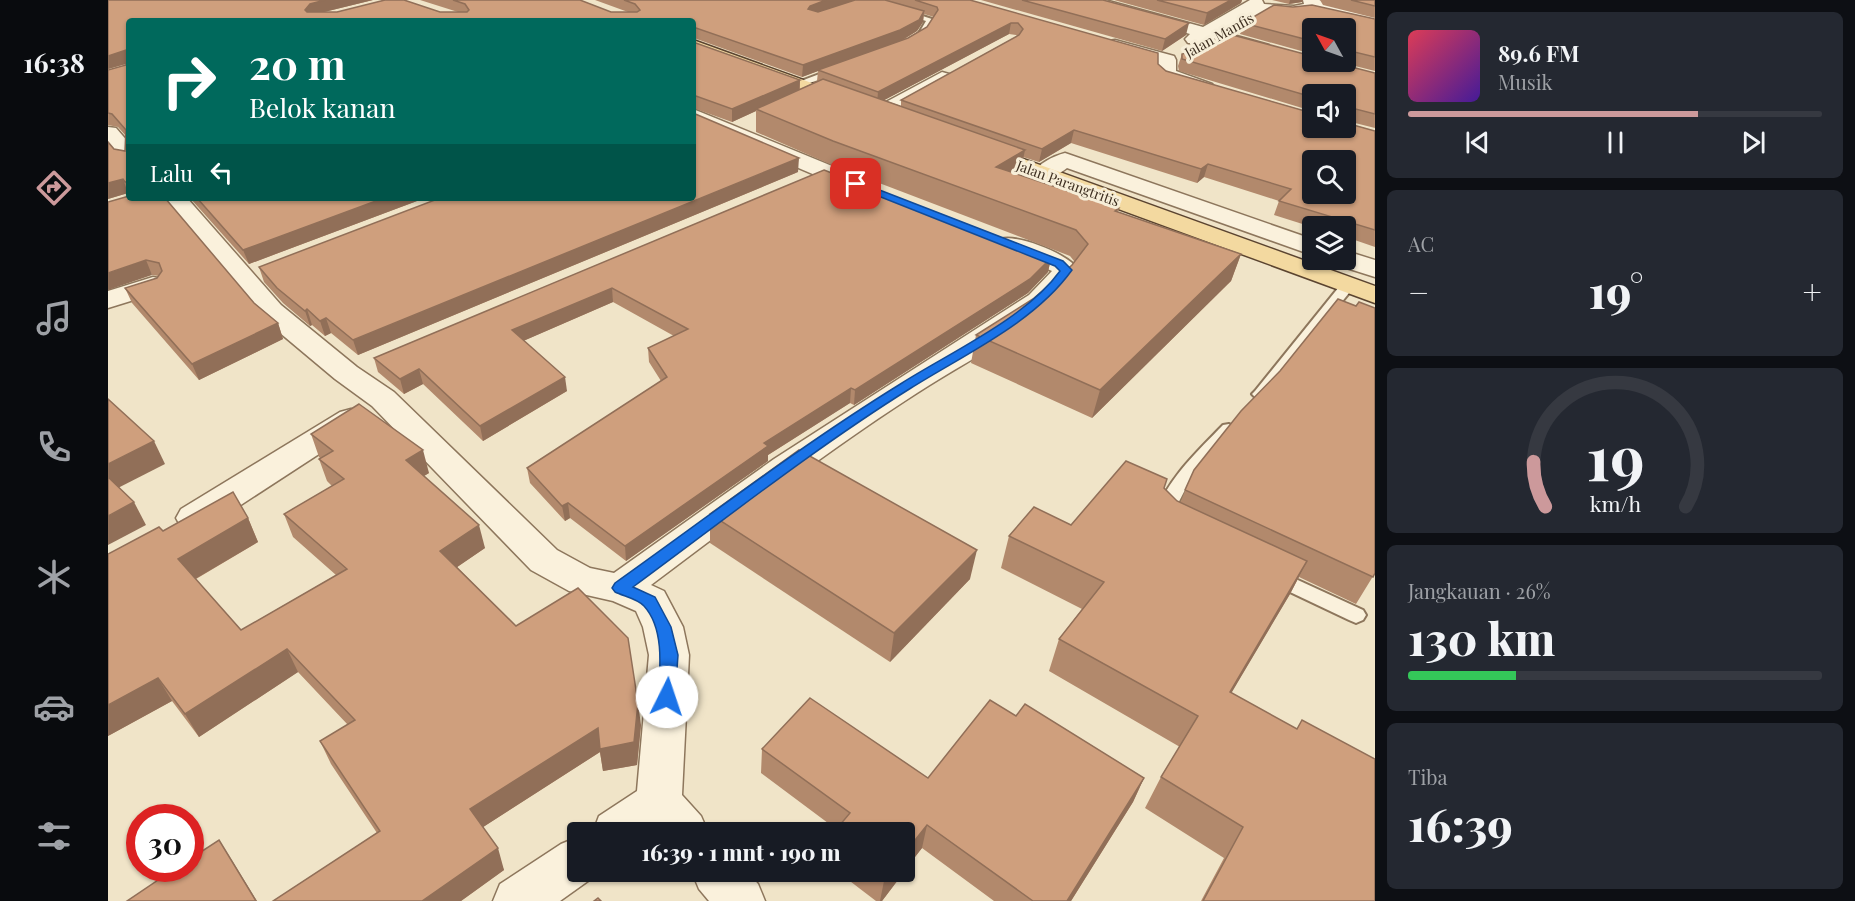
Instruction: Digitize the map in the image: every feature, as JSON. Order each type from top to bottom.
[{"type":"main road","points":[[696,46],[900,122]]},
{"type":"main road","name":"Jalan Parangtritis","points":[[955,142],[1375,295]]},
{"type":"street","points":[[1086,0],[1280,53]]},
{"type":"street","points":[[1257,4],[1292,11],[1311,4],[1375,18]]},
{"type":"street","name":"Jalan Manfis","points":[[1167,60],[1170,54],[1211,34],[1257,4]]},
{"type":"street","points":[[1311,4],[1375,25]]},
{"type":"street","points":[[1099,40],[1167,60],[1164,68],[1170,77],[1227,94]]},
{"type":"street","points":[[878,114],[960,68]]},
{"type":"street","points":[[791,106],[821,92]]},
{"type":"street","points":[[696,116],[823,172],[884,195]]},
{"type":"street","points":[[732,132],[762,119]]},
{"type":"street","points":[[108,133],[126,151]]},
{"type":"street","points":[[1043,174],[1065,160],[1302,243]]},
{"type":"street","points":[[791,185],[823,172]]},
{"type":"street","points":[[177,201],[253,275],[271,311],[357,368],[383,399],[544,560],[582,581],[620,588],[650,601],[663,627],[669,655],[672,817],[653,822]]},
{"type":"street","points":[[620,588],[795,461],[906,386],[967,350],[1039,301],[1066,270],[1059,263],[982,233]]},
{"type":"street","points":[[1356,262],[1375,269]]},
{"type":"street","points":[[108,300],[153,285]]},
{"type":"street","points":[[164,535],[383,399]]},
{"type":"street","points":[[518,901],[567,868]]},
{"type":"street","points":[[724,882],[740,901]]},
{"type":"lane","points":[[896,8],[931,20],[922,35],[903,46]]},
{"type":"lane","points":[[798,84],[850,65]]},
{"type":"lane","points":[[1250,405],[1348,285]]},
{"type":"lane","points":[[1171,526],[1163,519],[1168,501],[1201,458],[1237,420]]},
{"type":"lane","points":[[1265,572],[1356,615]]},
{"type":"building","points":[[108,0],[325,0],[310,4],[305,10],[307,12],[337,12],[385,0],[404,0],[440,12],[467,12],[469,10],[465,4],[453,0],[580,0],[611,12],[637,12],[640,10],[635,4],[624,0],[826,0],[808,9],[818,12],[855,0],[885,0],[924,11],[919,20],[900,30],[803,65],[696,28],[696,18],[126,18],[126,50],[108,56]]},
{"type":"building","points":[[915,0],[970,0],[1158,53],[1158,64],[1166,71],[1302,110],[1302,138],[1356,138],[1356,126],[1375,131],[1375,230],[1356,224],[1356,216],[1329,216],[1279,201],[1291,189],[1208,164],[1201,169],[1074,130],[1042,149],[901,100],[1019,35],[1023,29],[1018,23],[1011,23],[878,92],[818,70],[908,38],[927,27],[938,10],[937,7]]},
{"type":"building","points":[[1022,0],[1103,0],[1189,23],[1165,39]]},
{"type":"building","points":[[1157,0],[1231,0],[1207,13]]},
{"type":"building","points":[[1351,0],[1375,0],[1375,6]]},
{"type":"building","points":[[1274,5],[1293,7],[1312,5],[1375,19],[1375,57],[1356,52],[1356,18],[1302,18],[1302,38],[1243,23]]},
{"type":"building","points":[[1225,33],[1302,53],[1302,72],[1356,72],[1356,68],[1375,73],[1375,114],[1356,109],[1356,84],[1302,84],[1302,94],[1182,59],[1182,54],[1195,51]]},
{"type":"building","points":[[696,43],[800,80],[732,109],[696,96]]},
{"type":"building","points":[[126,65],[126,130],[112,114],[108,113],[108,70]]},
{"type":"building","points":[[823,79],[1025,150],[996,167],[1119,208],[1115,211],[1241,254],[1100,390],[976,335],[1033,299],[1072,265],[1088,244],[1076,230],[833,141],[756,109]]},
{"type":"building","points":[[696,114],[799,158],[696,200]]},
{"type":"building","points":[[126,130],[126,182],[123,179],[108,183],[108,142],[114,149],[125,151]]},
{"type":"building","points":[[824,170],[1051,258],[1030,279],[855,390],[851,388],[764,443],[768,446],[625,546],[568,503],[562,506],[527,468],[667,377],[648,348],[688,329],[612,288],[512,330],[565,377],[480,426],[419,369],[400,379],[374,358]]},
{"type":"building","points":[[126,197],[126,201],[168,201],[254,303],[278,323],[192,364],[125,288],[157,278],[162,271],[159,263],[146,260],[108,273],[108,202]]},
{"type":"building","points":[[200,201],[376,201],[243,250]]},
{"type":"building","points":[[432,201],[694,201],[353,340],[326,318],[320,321],[307,309],[305,311],[277,288],[259,267]]},
{"type":"building","points":[[1338,299],[1356,306],[1359,302],[1375,308],[1375,573],[1373,577],[1185,490],[1194,470],[1241,411],[1280,371]]},
{"type":"building","points":[[108,399],[154,441],[108,464]]},
{"type":"building","points":[[359,404],[423,450],[406,460],[479,525],[440,551],[516,626],[578,588],[628,638],[638,703],[634,742],[600,749],[598,728],[470,809],[498,848],[422,901],[273,901],[380,831],[320,741],[355,720],[287,649],[185,714],[158,678],[108,705],[108,554],[159,527],[163,531],[233,492],[248,518],[178,559],[241,630],[347,569],[284,514],[344,479],[319,459],[333,451],[311,434]]},
{"type":"building","points":[[799,450],[977,550],[894,633],[710,514]]},
{"type":"building","points":[[1126,461],[1167,479],[1164,488],[1177,501],[1307,561],[1230,692],[1297,729],[1302,720],[1375,759],[1375,901],[1203,901],[1243,827],[1161,777],[1198,716],[1059,639],[1104,582],[1009,536],[1034,507],[1071,525]]},
{"type":"building","points":[[108,477],[134,502],[108,516]]},
{"type":"building","points":[[810,698],[928,778],[990,700],[1016,716],[1025,704],[1144,778],[1067,901],[1033,901],[927,825],[915,840],[915,822],[842,822],[850,813],[762,749]]},
{"type":"building","points":[[219,840],[256,901],[127,901],[155,882],[204,882],[204,850]]},
{"type":"route","points":[[667,697],[669,655],[663,627],[650,601],[620,588],[786,467],[906,386],[967,350],[1039,301],[1066,270],[1059,263],[856,184]]}]
